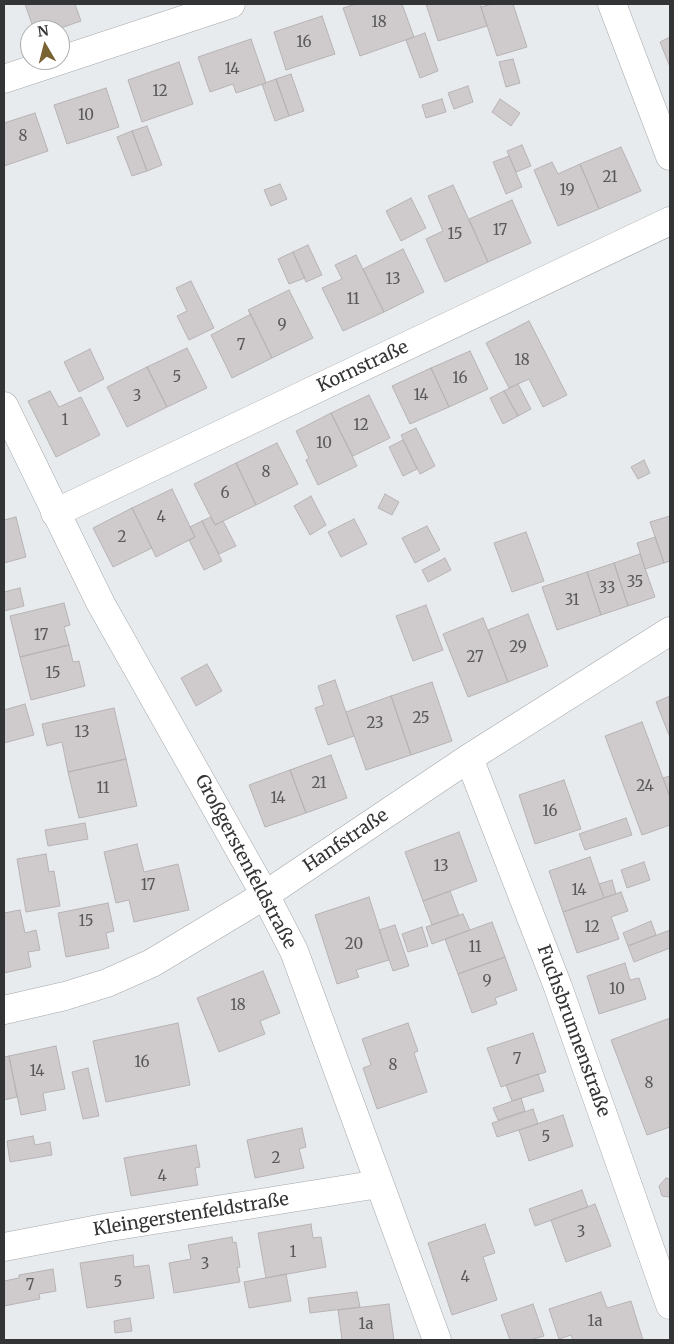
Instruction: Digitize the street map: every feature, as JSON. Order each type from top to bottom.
[{"type":"street","points":[[4,80],[232,4]]},
{"type":"street","points":[[612,4],[669,147]]},
{"type":"street","name":"Kornstraße","points":[[55,512],[670,220]]},
{"type":"street","name":"Großgerstenfeldstraße","points":[[4,406],[101,604],[265,895],[294,951],[437,1340]]},
{"type":"street","name":"Hanfstraße","points":[[4,1010],[64,996],[108,983],[152,963],[265,895],[469,758],[670,631]]},
{"type":"street","name":"Fuchsbrunnenstraße","points":[[469,758],[558,987],[670,1305]]},
{"type":"street","name":"Kleingerstenfeldstraße","points":[[4,1247],[104,1228],[379,1184]]},
{"type":"building","points":[[25,4],[75,4],[81,21],[70,25],[70,20],[31,20]]},
{"type":"building","points":[[356,4],[402,4],[414,37],[360,56],[343,8]]},
{"type":"building","points":[[426,4],[480,4],[487,26],[438,41]]},
{"type":"building","points":[[492,4],[513,4],[527,47],[497,56],[481,7]]},
{"type":"building","points":[[322,16],[335,54],[286,70],[274,32]]},
{"type":"building","points":[[425,33],[438,71],[420,78],[406,40]]},
{"type":"building","points":[[670,37],[670,67],[660,42]]},
{"type":"building","points":[[251,39],[266,83],[236,93],[233,84],[210,92],[198,57]]},
{"type":"building","points":[[513,59],[520,83],[506,87],[499,62]]},
{"type":"building","points":[[179,62],[193,104],[142,122],[128,80]]},
{"type":"building","points":[[291,74],[304,111],[289,116],[276,79]]},
{"type":"building","points":[[276,79],[289,116],[275,121],[262,84]]},
{"type":"building","points":[[468,86],[473,102],[454,109],[448,93]]},
{"type":"building","points":[[106,88],[119,127],[67,144],[54,105]]},
{"type":"building","points":[[442,99],[446,112],[426,118],[422,105]]},
{"type":"building","points":[[500,99],[520,113],[511,126],[492,112]]},
{"type":"building","points":[[35,113],[48,151],[4,166],[4,123]]},
{"type":"building","points":[[147,126],[162,165],[147,171],[132,131]]},
{"type":"building","points":[[132,131],[147,171],[132,176],[117,137]]},
{"type":"building","points":[[522,145],[531,166],[516,172],[507,151]]},
{"type":"building","points":[[621,147],[641,191],[599,209],[580,164]]},
{"type":"building","points":[[509,156],[522,187],[506,194],[493,162]]},
{"type":"building","points":[[552,162],[558,174],[580,164],[599,209],[558,226],[534,170]]},
{"type":"building","points":[[280,184],[287,199],[271,206],[264,190]]},
{"type":"building","points":[[453,185],[488,262],[445,282],[426,239],[443,231],[428,196]]},
{"type":"building","points":[[411,198],[426,228],[401,241],[386,211]]},
{"type":"building","points":[[512,200],[531,243],[488,262],[469,219]]},
{"type":"building","points":[[308,245],[322,275],[306,282],[293,252]]},
{"type":"building","points":[[403,249],[424,292],[384,312],[363,269]]},
{"type":"building","points":[[293,252],[305,278],[289,284],[278,259]]},
{"type":"building","points":[[356,255],[384,312],[343,331],[322,288],[342,279],[335,265]]},
{"type":"building","points":[[191,281],[214,328],[189,340],[177,316],[187,311],[176,288]]},
{"type":"building","points":[[289,290],[313,338],[272,358],[248,310]]},
{"type":"building","points":[[251,314],[272,358],[232,378],[211,335]]},
{"type":"building","points":[[529,321],[567,395],[543,407],[529,379],[509,388],[486,343]]},
{"type":"building","points":[[187,348],[207,388],[167,407],[147,367]]},
{"type":"building","points":[[90,349],[104,379],[79,392],[64,362]]},
{"type":"building","points":[[470,351],[488,389],[449,407],[431,368]]},
{"type":"building","points":[[147,367],[167,407],[127,427],[107,387]]},
{"type":"building","points":[[431,368],[449,407],[410,424],[392,386]]},
{"type":"building","points":[[518,384],[531,409],[518,416],[504,391]]},
{"type":"building","points":[[50,391],[59,407],[81,397],[100,435],[56,457],[28,401]]},
{"type":"building","points":[[504,391],[518,416],[503,424],[490,398]]},
{"type":"building","points":[[369,395],[390,438],[353,456],[331,413]]},
{"type":"building","points":[[331,413],[357,466],[318,485],[306,460],[309,458],[296,431]]},
{"type":"building","points":[[416,428],[435,466],[420,474],[401,435]]},
{"type":"building","points":[[403,440],[417,469],[403,476],[389,447]]},
{"type":"building","points":[[277,443],[298,484],[256,505],[236,463]]},
{"type":"building","points":[[644,460],[650,473],[638,479],[631,467]]},
{"type":"building","points":[[236,463],[256,505],[215,525],[194,484]]},
{"type":"building","points":[[172,489],[195,537],[156,557],[132,508]]},
{"type":"building","points":[[385,494],[399,502],[392,515],[378,508]]},
{"type":"building","points":[[311,496],[326,525],[310,535],[294,506]]},
{"type":"building","points":[[132,508],[152,548],[113,567],[93,528]]},
{"type":"building","points":[[670,516],[670,561],[664,563],[650,522]]},
{"type":"building","points":[[16,517],[26,557],[4,563],[4,520]]},
{"type":"building","points":[[211,517],[215,525],[223,521],[236,546],[219,554],[202,521]]},
{"type":"building","points":[[354,519],[367,544],[341,557],[328,532]]},
{"type":"building","points":[[202,521],[222,561],[204,570],[189,540],[195,537],[190,527]]},
{"type":"building","points":[[427,526],[440,550],[415,563],[402,538]]},
{"type":"building","points":[[526,532],[544,581],[512,592],[494,543]]},
{"type":"building","points":[[655,537],[664,563],[645,569],[637,543]]},
{"type":"building","points":[[640,554],[655,597],[628,606],[614,563]]},
{"type":"building","points":[[445,558],[451,570],[428,582],[422,570]]},
{"type":"building","points":[[614,563],[628,606],[601,615],[587,572]]},
{"type":"building","points":[[587,572],[601,615],[557,630],[542,587]]},
{"type":"building","points":[[20,588],[24,606],[4,611],[4,592]]},
{"type":"building","points":[[64,603],[70,625],[64,627],[69,645],[20,657],[10,616]]},
{"type":"building","points":[[426,605],[443,650],[413,661],[396,616]]},
{"type":"building","points":[[528,614],[548,666],[508,682],[488,630]]},
{"type":"building","points":[[483,618],[508,682],[468,697],[443,634]]},
{"type":"building","points":[[69,645],[73,662],[79,661],[85,686],[31,700],[20,657]]},
{"type":"building","points":[[207,664],[222,691],[196,706],[181,678]]},
{"type":"building","points":[[335,680],[354,736],[328,745],[315,708],[324,705],[318,686]]},
{"type":"building","points":[[432,682],[452,741],[411,755],[391,696]]},
{"type":"building","points":[[391,696],[411,755],[366,770],[346,712]]},
{"type":"building","points":[[670,696],[670,735],[669,735],[656,702]]},
{"type":"building","points":[[25,704],[34,735],[4,743],[4,710]]},
{"type":"building","points":[[114,708],[126,759],[68,772],[62,742],[47,746],[42,724]]},
{"type":"building","points":[[642,722],[670,797],[670,825],[642,835],[605,736]]},
{"type":"building","points":[[331,755],[347,798],[306,813],[290,770]]},
{"type":"building","points":[[126,759],[137,806],[79,818],[68,772]]},
{"type":"building","points":[[290,770],[306,813],[265,827],[249,785]]},
{"type":"building","points":[[670,776],[670,797],[663,778]]},
{"type":"building","points":[[564,780],[581,829],[535,844],[519,795]]},
{"type":"building","points":[[626,818],[632,835],[585,850],[579,834]]},
{"type":"building","points":[[85,823],[88,839],[48,846],[45,830]]},
{"type":"building","points":[[459,832],[477,881],[423,901],[405,852]]},
{"type":"building","points":[[137,844],[144,872],[178,864],[189,910],[134,922],[129,900],[116,903],[104,852]]},
{"type":"building","points":[[46,854],[49,872],[54,871],[60,906],[26,912],[17,859]]},
{"type":"building","points":[[590,857],[604,898],[563,912],[549,871]]},
{"type":"building","points":[[644,862],[650,880],[627,888],[621,870]]},
{"type":"building","points":[[612,880],[616,894],[604,898],[599,884]]},
{"type":"building","points":[[450,891],[459,915],[432,925],[423,901]]},
{"type":"building","points":[[621,892],[628,911],[611,917],[619,939],[577,953],[563,912]]},
{"type":"building","points":[[369,897],[389,960],[356,970],[359,977],[337,984],[315,915]]},
{"type":"building","points":[[108,903],[114,931],[106,933],[109,948],[66,957],[58,913]]},
{"type":"building","points":[[20,910],[25,933],[36,930],[40,950],[28,952],[31,967],[4,973],[4,913]]},
{"type":"building","points":[[463,914],[470,930],[432,944],[426,927]]},
{"type":"building","points":[[651,921],[656,935],[628,946],[623,933]]},
{"type":"building","points":[[492,922],[505,957],[458,974],[445,939]]},
{"type":"building","points":[[395,925],[409,966],[393,971],[379,930]]},
{"type":"building","points":[[422,927],[428,946],[408,952],[402,934]]},
{"type":"building","points":[[670,930],[670,948],[634,962],[628,946]]},
{"type":"building","points":[[505,957],[517,990],[495,998],[497,1004],[472,1013],[458,974]]},
{"type":"building","points":[[625,963],[630,980],[639,978],[646,999],[599,1014],[587,976]]},
{"type":"building","points":[[263,971],[280,1013],[260,1021],[265,1034],[219,1052],[197,998]]},
{"type":"building","points":[[670,1018],[670,1127],[647,1135],[611,1040]]},
{"type":"building","points":[[178,1023],[190,1085],[106,1102],[93,1041]]},
{"type":"building","points":[[408,1023],[418,1051],[414,1053],[427,1092],[377,1109],[363,1068],[371,1065],[362,1039]]},
{"type":"building","points":[[533,1033],[546,1072],[501,1087],[487,1048]]},
{"type":"building","points":[[56,1046],[65,1089],[43,1093],[46,1110],[21,1115],[9,1056]]},
{"type":"building","points":[[9,1056],[17,1097],[4,1100],[4,1057]]},
{"type":"building","points":[[88,1068],[99,1116],[83,1119],[72,1072]]},
{"type":"building","points":[[538,1074],[544,1091],[512,1101],[506,1085]]},
{"type":"building","points":[[521,1098],[525,1111],[498,1120],[493,1108]]},
{"type":"building","points":[[533,1109],[538,1124],[497,1137],[492,1123]]},
{"type":"building","points":[[563,1115],[573,1146],[529,1161],[519,1130]]},
{"type":"building","points":[[302,1128],[306,1147],[299,1149],[304,1168],[255,1178],[247,1140]]},
{"type":"building","points":[[33,1136],[35,1145],[50,1142],[52,1155],[10,1162],[7,1141]]},
{"type":"building","points":[[196,1145],[200,1167],[195,1168],[198,1185],[131,1196],[124,1158]]},
{"type":"building","points":[[666,1178],[670,1179],[670,1197],[662,1196],[659,1186]]},
{"type":"building","points":[[582,1190],[588,1207],[535,1226],[529,1209]]},
{"type":"building","points":[[595,1204],[611,1246],[566,1262],[551,1220]]},
{"type":"building","points":[[311,1224],[313,1238],[321,1237],[326,1267],[266,1278],[258,1233]]},
{"type":"building","points":[[485,1224],[495,1253],[483,1257],[497,1300],[452,1315],[428,1243]]},
{"type":"building","points":[[232,1237],[233,1243],[236,1242],[240,1267],[237,1268],[240,1282],[174,1293],[169,1263],[191,1259],[188,1245]]},
{"type":"building","points":[[133,1255],[134,1267],[149,1265],[154,1298],[87,1308],[80,1263]]},
{"type":"building","points":[[53,1269],[56,1291],[39,1294],[40,1299],[4,1306],[4,1281],[19,1278],[19,1275]]},
{"type":"building","points":[[286,1274],[291,1301],[249,1308],[244,1282]]},
{"type":"building","points":[[357,1292],[360,1307],[310,1313],[308,1298]]},
{"type":"building","points":[[601,1292],[607,1308],[631,1301],[643,1340],[573,1340],[571,1335],[559,1339],[549,1309]]},
{"type":"building","points":[[389,1304],[394,1340],[342,1340],[338,1310]]},
{"type":"building","points":[[533,1304],[544,1336],[530,1340],[510,1340],[501,1315]]},
{"type":"building","points":[[130,1318],[132,1331],[115,1333],[114,1321]]}]
